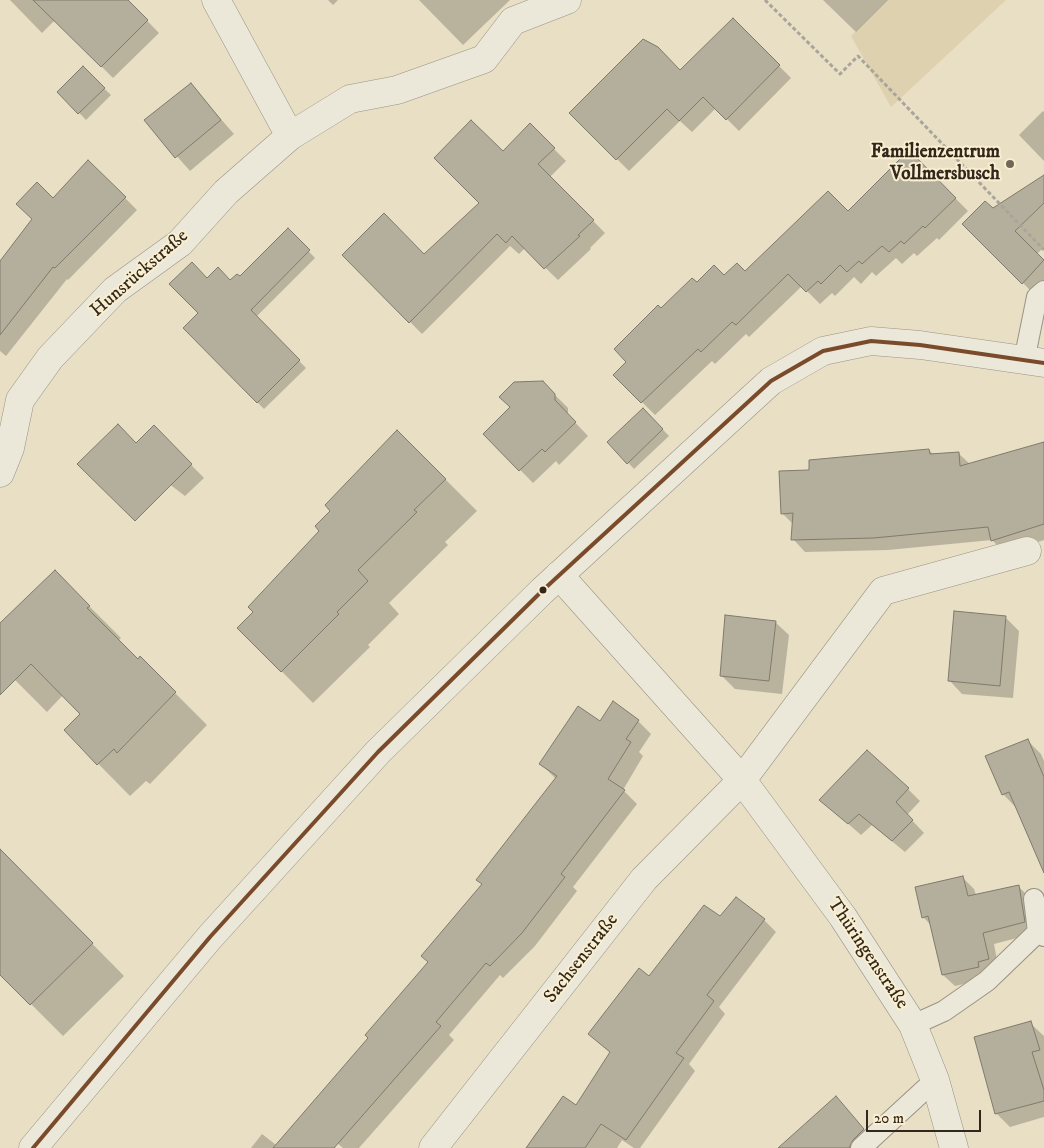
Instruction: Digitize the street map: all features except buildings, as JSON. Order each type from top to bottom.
[{"type":"street","points":[[216,0],[290,136]]},
{"type":"street","name":"Hunsrückstraße","points":[[0,473],[10,448],[10,394],[50,358],[115,290],[180,243],[226,192],[290,136],[350,99],[398,90],[484,59],[513,21],[567,0]]},
{"type":"street","points":[[33,1148],[210,937],[378,752],[559,575],[771,382],[823,350],[871,341],[920,345],[1034,362]]},
{"type":"street","points":[[742,780],[883,591],[1028,551]]},
{"type":"street","name":"Thüringenstraße","points":[[559,575],[742,780],[843,917],[913,1025],[934,1080],[954,1148]]},
{"type":"street","name":"Sachsenstraße","points":[[433,1148],[644,879],[742,780]]},
{"type":"lane","points":[[1034,362],[1037,297],[1044,291]]},
{"type":"lane","points":[[913,1025],[944,1011],[987,981],[1041,934],[1034,899]]},
{"type":"lane","points":[[861,1148],[934,1080]]},
{"type":"path","points":[[766,0],[840,74],[858,56],[1044,250]]},
{"type":"shaded area","points":[[887,0],[1006,0],[891,107],[851,36]]},
{"type":"transit line","points":[[33,1148],[210,937],[378,752],[542,591],[771,381],[823,351],[871,341],[920,345],[1044,363]]},
{"type":"place","name":"Familienzentrum Vollmersbusch","points":[[1010,164]]}]
